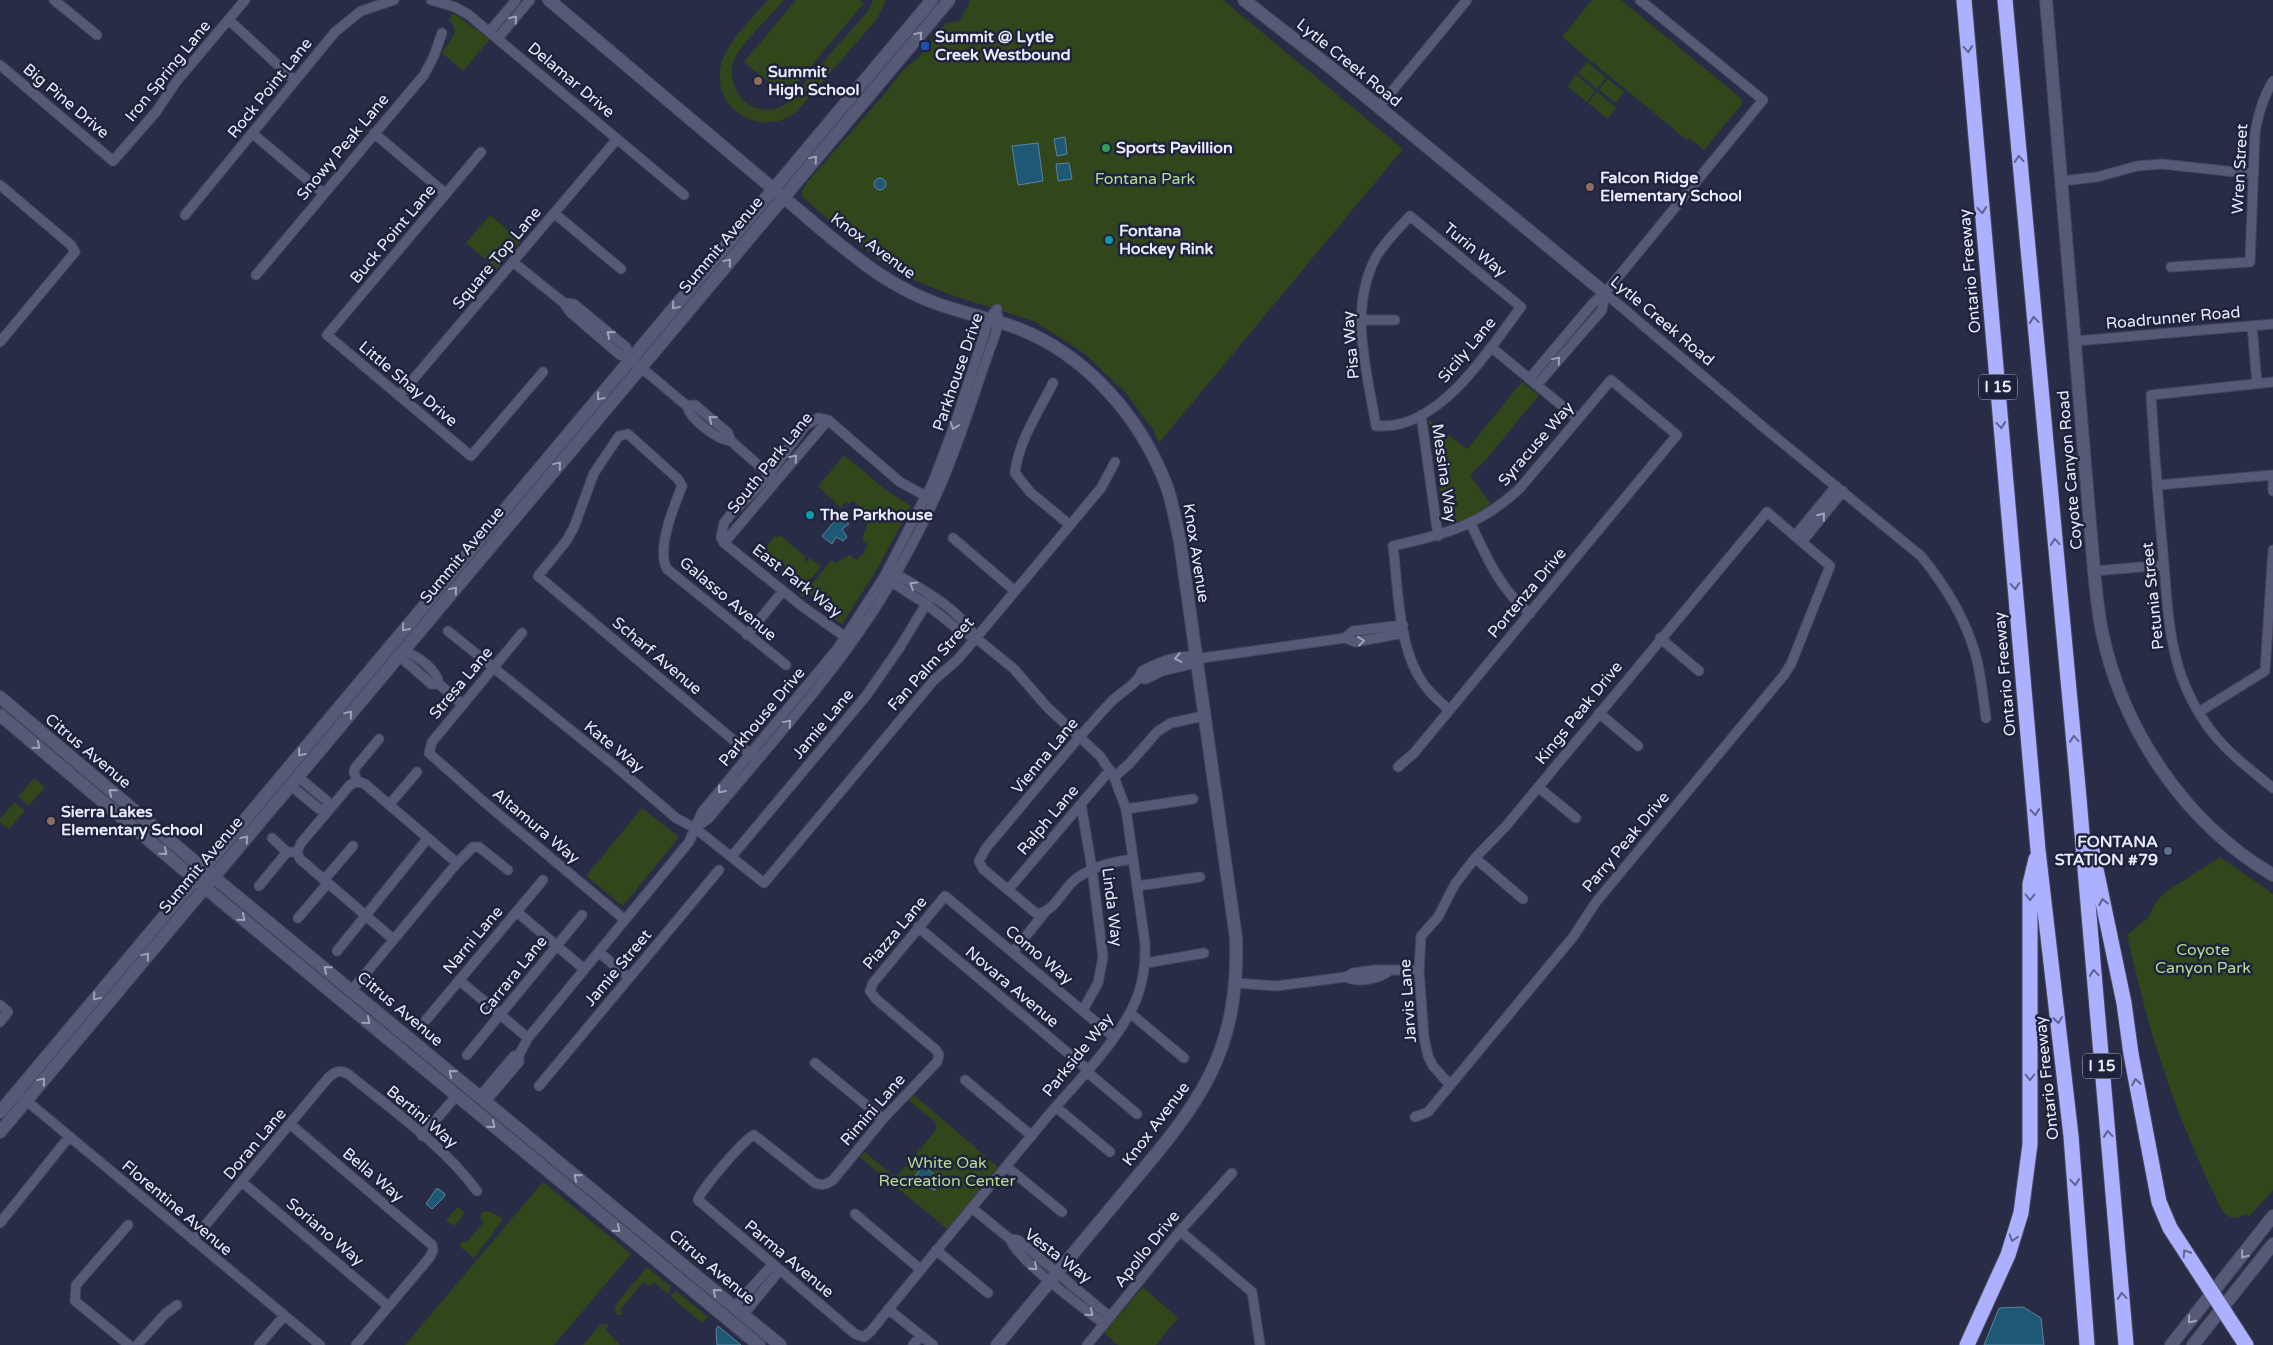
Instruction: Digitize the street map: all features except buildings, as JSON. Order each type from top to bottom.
[{"type":"highway","name":"Ontario Freeway","points":[[1964,0],[2038,850],[2071,1136],[2087,1345]]},
{"type":"highway","name":"I 15","points":[[2005,0],[2078,787],[2126,1345]]},
{"type":"highway","points":[[2078,787],[2124,1003],[2132,1063],[2159,1202],[2170,1228],[2246,1345]]},
{"type":"highway","points":[[1967,1345],[2008,1255],[2022,1205],[2030,1144],[2030,884],[2038,850]]},
{"type":"main road","name":"Knox Avenue","points":[[549,0],[855,257],[890,282],[937,304],[994,320],[1043,341],[1080,366],[1102,386],[1124,411],[1149,448],[1173,507],[1198,659],[1204,716],[1236,938],[1236,983],[1224,1044],[1210,1078],[1169,1139],[997,1345]]},
{"type":"main road","name":"Summit Avenue","points":[[0,1132],[21,1096],[636,363],[778,192],[932,0]]},
{"type":"main road","name":"Summit Avenue","points":[[778,192],[949,0]]},
{"type":"main road","name":"Lytle Creek Road","points":[[1244,0],[1379,107],[1605,293]]},
{"type":"main road","name":"Coyote Canyon Road","points":[[2046,0],[2094,571],[2102,631],[2110,664],[2122,697],[2141,737],[2155,760],[2200,817],[2239,852],[2273,875]]},
{"type":"main road","name":"Summit Avenue","points":[[208,872],[294,781],[636,363]]},
{"type":"main road","name":"Citrus Avenue","points":[[0,697],[208,872],[780,1345]]},
{"type":"main road","name":"Citrus Avenue","points":[[0,715],[200,883],[759,1345]]},
{"type":"main road","name":"Summit Avenue","points":[[0,1112],[21,1096]]},
{"type":"main road","points":[[2170,1345],[2273,1216]]},
{"type":"main road","points":[[2193,1345],[2273,1244]]},
{"type":"street","points":[[54,0],[97,35]]},
{"type":"street","name":"Iron Spring Lane","points":[[113,161],[156,112],[176,82],[245,0]]},
{"type":"street","name":"Rock Point Lane","points":[[185,215],[335,32],[361,11],[394,0]]},
{"type":"street","name":"Delamar Drive","points":[[431,0],[455,6],[490,31],[684,195]]},
{"type":"street","points":[[490,31],[516,0]]},
{"type":"street","points":[[498,38],[530,0]]},
{"type":"street","points":[[1379,107],[1467,0]]},
{"type":"street","points":[[1533,382],[1581,325],[1602,310],[1605,293],[1763,100],[1640,0]]},
{"type":"street","points":[[229,20],[294,80]]},
{"type":"street","name":"Snowy Peak Lane","points":[[256,275],[424,74],[434,56],[442,33]]},
{"type":"street","name":"Big Pine Drive","points":[[0,65],[113,161]]},
{"type":"street","name":"Wren Street","points":[[2171,267],[2250,262],[2255,134],[2258,116],[2267,90],[2273,81]]},
{"type":"street","points":[[252,133],[323,193]]},
{"type":"street","points":[[374,133],[446,194]]},
{"type":"street","name":"Square Top Lane","points":[[399,396],[617,139]]},
{"type":"street","name":"Buck Point Lane","points":[[327,335],[481,152]]},
{"type":"street","points":[[2061,181],[2097,177],[2137,166],[2162,164],[2254,174]]},
{"type":"street","points":[[0,185],[71,245],[75,252],[0,342]]},
{"type":"street","points":[[554,213],[621,269]]},
{"type":"street","name":"Turin Way","points":[[1410,216],[1522,307]]},
{"type":"street","name":"Pisa Way","points":[[1376,426],[1362,340],[1362,295],[1367,276],[1377,256],[1392,235],[1410,216]]},
{"type":"street","points":[[513,262],[564,303],[570,312],[589,323],[620,355],[636,363],[687,406],[694,405],[728,433],[731,441],[773,477]]},
{"type":"street","name":"Lytle Creek Road","points":[[1605,293],[1762,426],[1921,556],[1934,572],[1964,622],[1976,654],[1986,718]]},
{"type":"street","name":"Sicily Lane","points":[[1376,426],[1396,425],[1420,416],[1444,400],[1460,385],[1522,307]]},
{"type":"street","name":"Parkhouse Drive","points":[[483,1098],[502,1077],[520,1062],[519,1055],[528,1038],[689,842],[702,812],[754,757],[849,639],[890,575],[955,450],[994,320]]},
{"type":"street","points":[[1361,320],[1395,320]]},
{"type":"street","name":"Roadrunner Road","points":[[2076,341],[2273,324]]},
{"type":"street","points":[[2252,326],[2257,383],[2273,382]]},
{"type":"street","name":"Little Shay Drive","points":[[327,335],[471,456],[543,372]]},
{"type":"street","points":[[1491,347],[1578,419]]},
{"type":"street","name":"Syracuse Way","points":[[1404,629],[1392,546],[1438,536],[1471,524],[1505,502],[1520,488],[1611,380],[1677,435]]},
{"type":"street","points":[[1053,383],[1033,422],[1016,462],[1015,474],[1030,492],[1070,525]]},
{"type":"street","name":"Petunia Street","points":[[2257,383],[2151,394],[2169,631],[2180,674],[2199,712],[2212,732],[2229,751],[2273,788]]},
{"type":"street","name":"Messina Way","points":[[1420,416],[1438,536]]},
{"type":"street","name":"South Park Lane","points":[[773,477],[788,446],[805,426],[818,418],[828,420]]},
{"type":"street","points":[[828,420],[900,482],[930,498]]},
{"type":"street","name":"South Park Lane","points":[[724,543],[721,537],[724,523],[773,477],[828,420]]},
{"type":"street","name":"Galasso Avenue","points":[[538,576],[567,540],[574,527],[594,473],[619,436],[628,434],[678,479],[682,486],[668,520],[663,562],[667,569],[786,665]]},
{"type":"street","name":"Portenza Drive","points":[[1398,767],[1414,753],[1677,435]]},
{"type":"street","name":"Fan Palm Street","points":[[764,884],[934,680],[957,660],[1101,488],[1115,462]]},
{"type":"street","points":[[2157,485],[2273,475],[2273,491]]},
{"type":"street","points":[[1799,539],[1839,489]]},
{"type":"street","name":"Kings Peak Drive","points":[[1421,936],[1438,917],[1454,884],[1475,858],[1506,826],[1766,512],[1799,539]]},
{"type":"street","points":[[1471,524],[1494,572],[1507,591],[1530,614]]},
{"type":"street","points":[[953,538],[1015,591]]},
{"type":"street","name":"Parry Peak Drive","points":[[1415,1117],[1428,1112],[1574,937],[1596,902],[1784,675],[1791,664],[1830,566],[1799,539]]},
{"type":"street","name":"East Park Way","points":[[724,543],[783,591],[849,639]]},
{"type":"street","points":[[2199,712],[2265,671],[2273,550]]},
{"type":"street","points":[[2094,571],[2164,565]]},
{"type":"street","name":"Parkside Way","points":[[864,1337],[1114,1037],[1130,1013],[1143,981],[1146,963],[1126,809],[1112,773],[1081,737],[1048,708],[1014,669],[976,638],[960,631],[929,600],[890,575]]},
{"type":"street","name":"Scharf Avenue","points":[[538,576],[754,757]]},
{"type":"street","points":[[747,635],[783,591]]},
{"type":"street","name":"Jamie Lane","points":[[732,856],[866,696],[900,647],[929,600]]},
{"type":"street","points":[[1404,629],[1409,656],[1418,676],[1430,693],[1449,710]]},
{"type":"street","name":"Vienna Lane","points":[[1008,890],[983,868],[979,861],[986,848],[1110,702],[1140,678],[1146,679],[1162,671],[1198,659],[1345,638],[1355,642],[1404,629]]},
{"type":"street","name":"Kate Way","points":[[448,631],[614,765],[676,818],[695,828],[732,856],[764,884]]},
{"type":"street","name":"Stresa Lane","points":[[429,753],[432,742],[522,634]]},
{"type":"street","points":[[1660,638],[1699,671]]},
{"type":"street","points":[[402,651],[406,662],[431,684],[439,684],[462,704]]},
{"type":"street","points":[[1599,713],[1638,746]]},
{"type":"street","name":"Ralph Lane","points":[[1008,890],[1081,804],[1112,773],[1129,764],[1158,731],[1171,723],[1204,716]]},
{"type":"street","points":[[357,781],[354,772],[355,768],[379,739]]},
{"type":"street","name":"Altamura Way","points":[[429,753],[483,802],[624,919]]},
{"type":"street","points":[[389,805],[417,772]]},
{"type":"street","points":[[294,781],[318,794],[326,801],[329,810]]},
{"type":"street","points":[[294,781],[311,803],[320,809],[329,810]]},
{"type":"street","points":[[357,781],[365,784],[457,863]]},
{"type":"street","points":[[357,781],[350,785],[301,843],[297,852],[300,859],[393,938]]},
{"type":"street","points":[[1538,787],[1576,818]]},
{"type":"street","points":[[311,803],[318,794]]},
{"type":"street","points":[[1126,809],[1193,799]]},
{"type":"street","name":"Linda Way","points":[[1081,804],[1092,869],[1103,956],[1098,983],[1083,1010]]},
{"type":"street","points":[[272,838],[287,852],[297,852]]},
{"type":"street","points":[[336,951],[428,838]]},
{"type":"street","points":[[298,918],[353,846]]},
{"type":"street","points":[[352,990],[393,938],[472,848],[479,846],[508,870]]},
{"type":"street","points":[[259,886],[287,852]]},
{"type":"street","points":[[1013,952],[1068,885],[1092,869],[1114,861],[1133,858]]},
{"type":"street","points":[[1475,858],[1522,899]]},
{"type":"street","name":"Jamie Street","points":[[539,1086],[719,870]]},
{"type":"street","points":[[1137,886],[1200,877]]},
{"type":"street","name":"Narni Lane","points":[[426,1020],[543,880]]},
{"type":"street","points":[[1008,890],[1037,914],[1048,910]]},
{"type":"street","name":"Como Way","points":[[945,896],[1114,1037]]},
{"type":"street","name":"Piazza Lane","points":[[939,1055],[936,1050],[876,999],[870,991],[873,983],[945,896]]},
{"type":"street","points":[[517,912],[584,969]]},
{"type":"street","name":"Carrara Lane","points":[[467,1055],[582,915]]},
{"type":"street","name":"Novara Avenue","points":[[918,927],[1137,1114]]},
{"type":"street","name":"Jarvis Lane","points":[[1421,936],[1419,970],[1424,1037],[1428,1056],[1433,1066],[1450,1085]]},
{"type":"street","points":[[599,952],[630,978]]},
{"type":"street","points":[[1146,963],[1204,953]]},
{"type":"street","points":[[1236,983],[1276,986],[1346,977],[1353,973],[1419,970]]},
{"type":"street","points":[[459,980],[528,1038]]},
{"type":"street","points":[[0,1005],[8,1012],[0,1022]]},
{"type":"street","points":[[1130,1013],[1184,1058]]},
{"type":"street","name":"Rimini Lane","points":[[698,1200],[703,1191],[742,1144],[754,1134],[815,1183],[820,1185],[827,1184],[833,1180],[883,1119],[937,1062],[939,1055]]},
{"type":"street","points":[[815,1063],[883,1119]]},
{"type":"street","name":"Doran Lane","points":[[193,1240],[328,1078],[335,1072],[342,1071]]},
{"type":"street","name":"Bertini Way","points":[[342,1071],[348,1074],[462,1171],[477,1191]]},
{"type":"street","points":[[965,1080],[1032,1136]]},
{"type":"street","points":[[422,1136],[457,1095]]},
{"type":"street","name":"Florentine Avenue","points":[[21,1096],[320,1345]]},
{"type":"street","points":[[1056,1107],[1110,1152]]},
{"type":"street","name":"Bella Way","points":[[290,1124],[428,1240],[433,1250],[430,1257],[388,1306]]},
{"type":"street","points":[[0,1223],[70,1137]]},
{"type":"street","points":[[1007,1166],[1062,1212]]},
{"type":"street","name":"Apollo Drive","points":[[1087,1345],[1180,1231],[1232,1173]]},
{"type":"street","name":"Soriano Way","points":[[242,1182],[388,1306]]},
{"type":"street","name":"Parma Avenue","points":[[698,1200],[855,1334],[864,1337]]},
{"type":"street","name":"Vesta Way","points":[[972,1208],[1010,1239],[1012,1246],[1054,1277],[1084,1295],[1107,1320]]},
{"type":"street","points":[[855,1214],[920,1269]]},
{"type":"street","points":[[128,1225],[76,1285],[75,1301],[129,1345]]},
{"type":"street","points":[[1180,1231],[1252,1292],[1260,1345]]},
{"type":"street","points":[[936,1250],[988,1293]]},
{"type":"street","points":[[739,1311],[777,1267]]},
{"type":"street","name":"Vesta Way","points":[[1054,1277],[1077,1302],[1107,1320]]},
{"type":"street","points":[[1077,1302],[1084,1295]]},
{"type":"street","points":[[137,1345],[165,1314],[178,1305]]},
{"type":"street","points":[[356,1345],[388,1306]]},
{"type":"street","points":[[888,1309],[933,1345]]},
{"type":"street","points":[[259,1345],[284,1316]]},
{"type":"street","points":[[913,1345],[921,1336]]},
{"type":"green space","points":[[768,0],[784,0],[741,49],[733,63],[732,70],[733,84],[740,96],[751,106],[765,110],[778,108],[787,103],[867,12],[873,0],[886,0],[877,19],[797,111],[783,119],[769,122],[755,121],[742,116],[731,107],[724,95],[720,81],[721,65],[728,48]]},
{"type":"green space","points":[[796,0],[860,0],[864,3],[786,96],[744,62]]},
{"type":"green space","name":"Fontana Park","points":[[969,0],[1223,0],[1403,149],[1159,443],[1153,430],[1126,393],[1085,354],[1036,322],[951,295],[909,278],[888,266],[855,242],[802,197],[802,191],[808,181],[887,91],[900,73],[919,57],[946,23],[959,21],[969,4]]},
{"type":"green space","points":[[1592,0],[1621,0],[1742,99],[1742,104],[1704,150],[1689,138],[1687,140],[1562,37]]},
{"type":"green space","points":[[453,13],[490,39],[463,71],[442,53],[455,33],[453,24],[449,20]]},
{"type":"green space","points":[[1587,62],[1606,78],[1597,89],[1578,73]]},
{"type":"green space","points":[[1576,75],[1595,91],[1587,102],[1567,86]]},
{"type":"green space","points":[[1608,79],[1624,92],[1616,103],[1599,90]]},
{"type":"green space","points":[[1597,92],[1616,108],[1608,119],[1588,103]]},
{"type":"green space","points":[[490,215],[521,241],[497,269],[466,243]]},
{"type":"green space","points":[[1522,382],[1539,395],[1484,462],[1470,475],[1491,504],[1465,520],[1449,524],[1444,519],[1429,420],[1467,449]]},
{"type":"green space","points":[[844,455],[886,490],[911,506],[876,571],[842,624],[831,617],[834,612],[807,592],[803,597],[798,593],[808,589],[831,560],[835,563],[850,555],[856,560],[865,552],[868,545],[862,540],[867,523],[863,519],[867,513],[853,501],[849,504],[846,502],[841,508],[818,486]]},
{"type":"green space","points":[[781,536],[805,556],[805,563],[810,558],[821,567],[803,588],[792,579],[797,572],[791,573],[767,552],[766,547],[774,537]]},
{"type":"green space","points":[[34,778],[45,787],[29,806],[18,797]]},
{"type":"green space","points":[[15,802],[25,811],[9,829],[0,822],[0,819]]},
{"type":"green space","points":[[642,808],[679,837],[623,906],[586,876]]},
{"type":"green space","name":"Coyote Canyon Park","points":[[2220,857],[2273,894],[2273,1190],[2249,1217],[2246,1214],[2233,1218],[2222,1210],[2178,1109],[2155,1042],[2127,935],[2148,918],[2155,904],[2164,893]]},
{"type":"green space","name":"White Oak Recreation Center","points":[[914,1095],[998,1167],[947,1229],[860,1157],[865,1152],[892,1175],[899,1174],[936,1130],[935,1122],[908,1100]]},
{"type":"green space","points":[[543,1182],[631,1254],[554,1345],[405,1345]]},
{"type":"green space","points":[[458,1207],[465,1213],[454,1226],[446,1220]]},
{"type":"green space","points":[[488,1211],[501,1217],[502,1221],[474,1258],[459,1246],[463,1241],[466,1243],[484,1222],[480,1218],[482,1212]]},
{"type":"green space","points":[[647,1267],[671,1287],[668,1294],[654,1282],[649,1286],[643,1282],[620,1310],[623,1315],[617,1315],[615,1309],[617,1303]]},
{"type":"green space","points":[[1143,1287],[1178,1318],[1156,1345],[1118,1345],[1104,1333]]},
{"type":"green space","points":[[676,1291],[708,1317],[702,1323],[670,1296]]},
{"type":"green space","points":[[600,1325],[609,1325],[606,1330],[620,1345],[583,1345]]},
{"type":"water","points":[[1065,137],[1067,154],[1057,156],[1054,139]]},
{"type":"water","points":[[1038,143],[1043,181],[1018,185],[1012,146]]},
{"type":"water","points":[[1069,163],[1072,179],[1058,181],[1056,164]]},
{"type":"water","points":[[880,178],[886,184],[880,190],[874,184]]},
{"type":"water","points":[[839,516],[849,524],[842,529],[847,537],[843,541],[836,537],[832,544],[822,536]]},
{"type":"water","points":[[922,1167],[930,1171],[939,1180],[940,1183],[935,1190],[917,1178],[916,1175]]},
{"type":"water","points":[[436,1189],[445,1194],[432,1209],[426,1204]]},
{"type":"water","points":[[2023,1307],[2041,1318],[2044,1345],[1984,1345],[1999,1308]]},
{"type":"water","points":[[718,1326],[741,1345],[717,1345],[716,1329]]},
{"type":"place","name":"Summit @ Lytle Creek Westbound","points":[[925,46]]},
{"type":"place","name":"Summit High School","points":[[758,81]]},
{"type":"place","name":"Sports Pavillion","points":[[1106,148]]},
{"type":"place","name":"Falcon Ridge Elementary School","points":[[1590,187]]},
{"type":"place","name":"Fontana Hockey Rink","points":[[1109,240]]},
{"type":"place","name":"The Parkhouse","points":[[810,515]]},
{"type":"place","name":"Sierra Lakes Elementary School","points":[[51,821]]},
{"type":"place","name":"FONTANA STATION #79","points":[[2168,851]]}]
